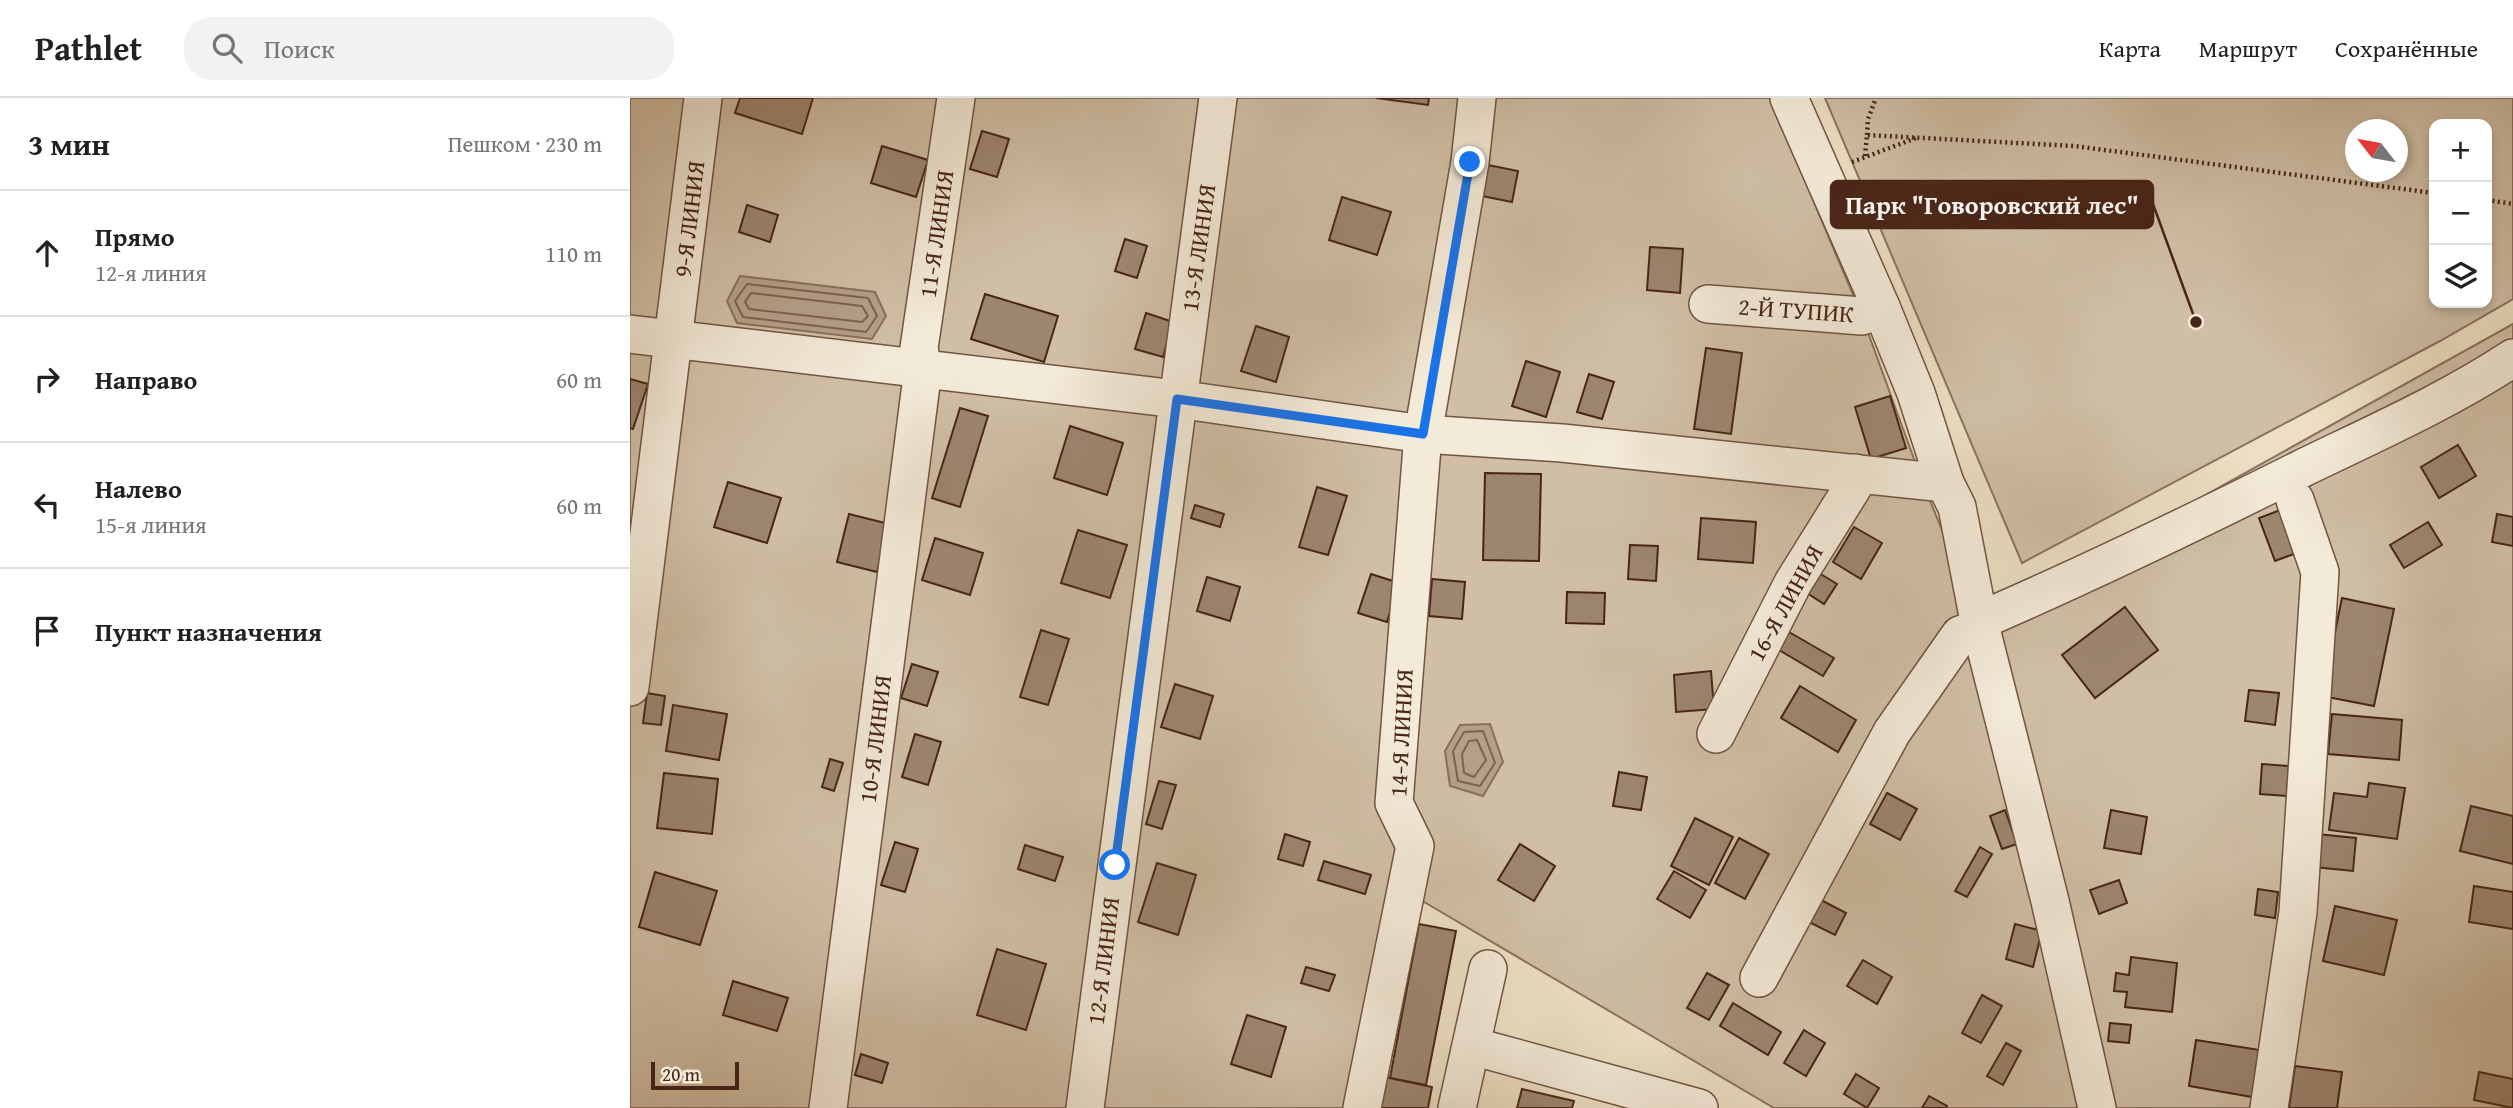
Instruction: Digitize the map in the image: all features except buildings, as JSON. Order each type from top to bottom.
[{"type":"lane","name":"9-Я ЛИНИЯ","points":[[630,687],[703,98]]},
{"type":"lane","name":"11-Я ЛИНИЯ","points":[[923,369],[919,348],[956,98]]},
{"type":"lane","name":"13-Я ЛИНИЯ","points":[[1177,399],[1218,98]]},
{"type":"lane","name":"14-Я ЛИНИЯ","points":[[1362,1108],[1415,846],[1394,803],[1423,434],[1470,162],[1476,98]]},
{"type":"lane","points":[[1789,98],[1881,307],[1916,393],[1945,483],[1957,507],[1980,624],[2050,901],[2097,1108]]},
{"type":"lane","name":"2-Й ТУПИК","points":[[1708,304],[1862,316],[1881,307]]},
{"type":"lane","points":[[630,334],[1177,399],[1423,434],[1562,443],[1945,483]]},
{"type":"lane","points":[[1759,978],[1892,732],[1960,635],[2471,386],[2513,358]]},
{"type":"lane","name":"10-Я ЛИНИЯ","points":[[828,1108],[923,369]]},
{"type":"lane","name":"12-Я ЛИНИЯ","points":[[1085,1108],[1177,399]]},
{"type":"lane","name":"16-Я ЛИНИЯ","points":[[1716,734],[1793,583],[1854,485],[1855,474]]},
{"type":"lane","points":[[2269,1108],[2298,912],[2320,572],[2295,500]]},
{"type":"lane","points":[[1457,1108],[1488,969]]},
{"type":"lane","points":[[1472,1046],[1699,1108]]},
{"type":"path","points":[[1865,156],[1868,119],[1876,98]]},
{"type":"path","points":[[1867,135],[2074,146],[2429,192]]},
{"type":"path","points":[[1823,175],[1920,136]]},
{"type":"path","points":[[2492,201],[2513,204]]},
{"type":"shaded area","points":[[630,98],[1770,98],[1862,316],[1922,481],[1979,621],[2513,324],[2513,1108],[1774,1108],[1419,899],[1379,1108],[630,1108]]},
{"type":"shaded area","points":[[1825,98],[2513,98],[2513,299],[2440,341],[2022,563]]},
{"type":"water","points":[[740,276],[875,292],[886,316],[872,339],[737,323],[727,301]]},
{"type":"water","points":[[1490,724],[1503,762],[1483,796],[1450,786],[1445,751],[1460,725]]},
{"type":"place","name":"Парк \"Говоровский лес\"","points":[[2196,322]]},
{"type":"route","points":[[1115,865],[1177,399],[1423,434],[1470,162]]}]
